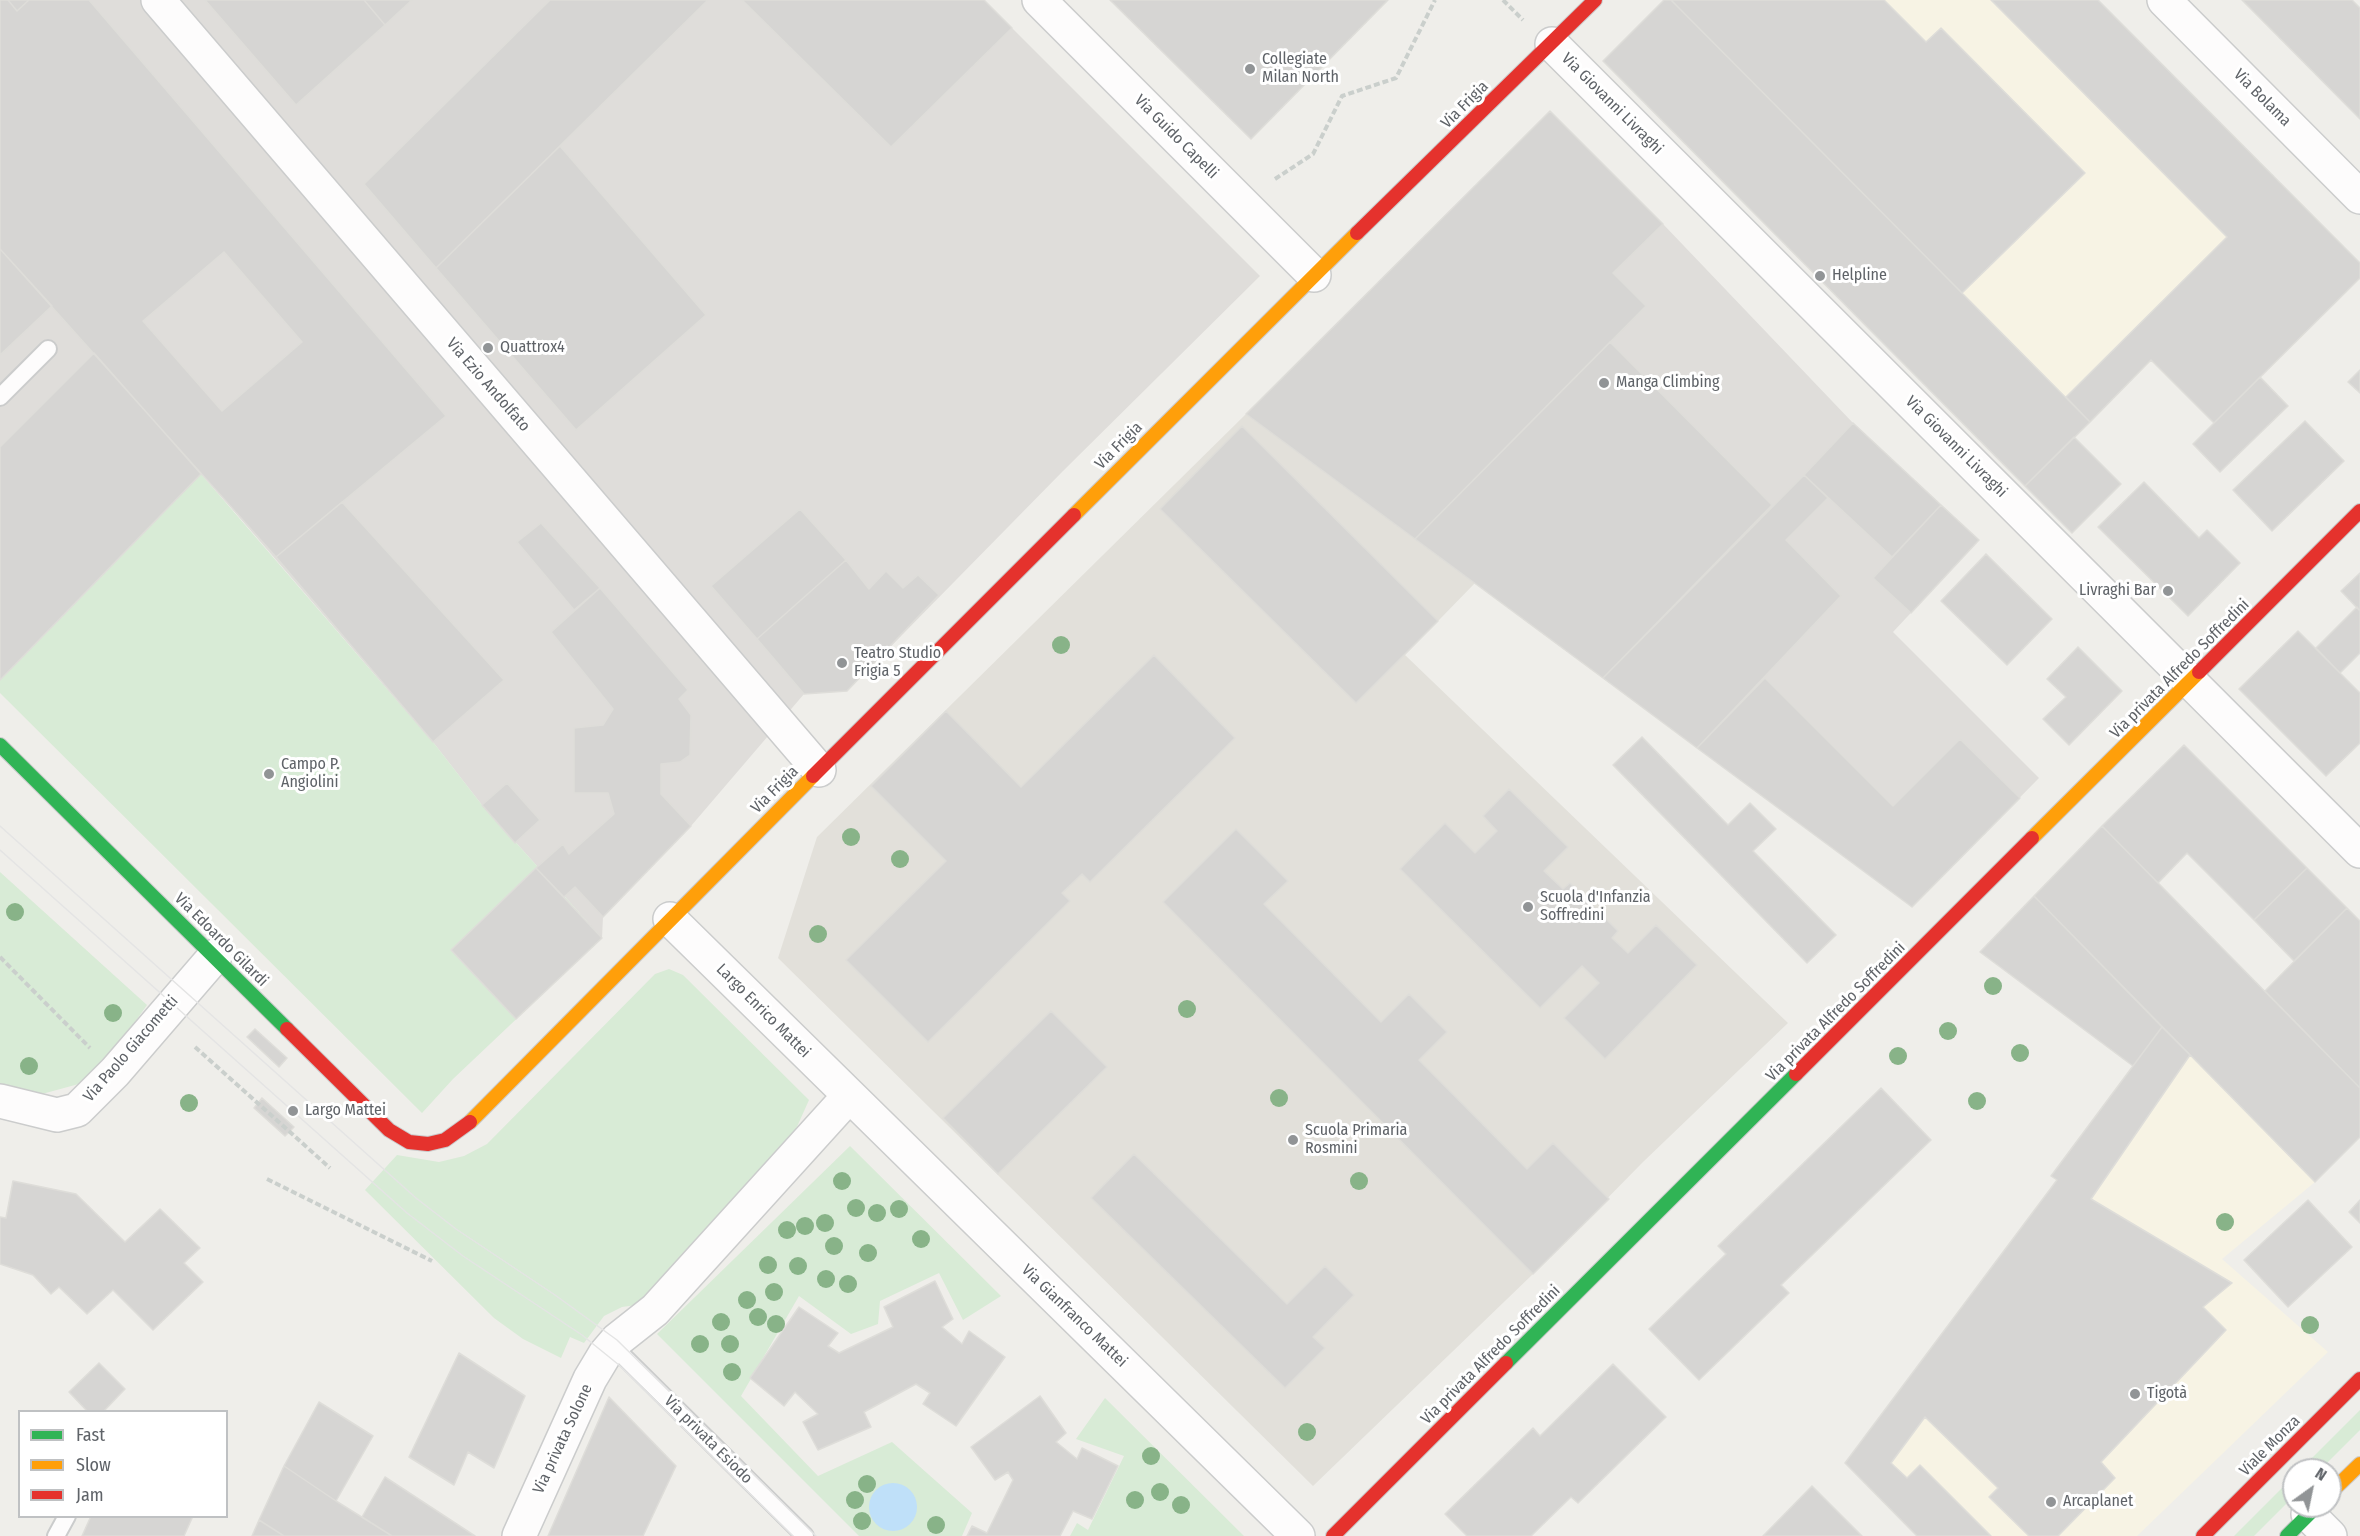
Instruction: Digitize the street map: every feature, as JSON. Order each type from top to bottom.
[{"type":"street","name":"Via Ezio Andolfato","points":[[158,0],[819,770]]},
{"type":"street","name":"Via Guido Capelli","points":[[1038,0],[1314,275]]},
{"type":"street","name":"Via Frigia","points":[[670,919],[1314,275],[1595,0]]},
{"type":"street","name":"Via Bolama","points":[[2164,0],[2360,197]]},
{"type":"street","name":"Via Giovanni Livraghi","points":[[1551,44],[2360,851]]},
{"type":"street","name":"Via privata Alfredo Soffredini","points":[[1333,1536],[2360,511]]},
{"type":"street","name":"Via Edoardo Gilardi","points":[[0,745],[384,1125],[409,1142],[428,1144],[445,1140],[459,1132],[670,919]]},
{"type":"street","name":"Largo Enrico Mattei","points":[[670,919],[849,1096]]},
{"type":"street","name":"Via Paolo Giacometti","points":[[0,1101],[57,1115],[77,1110],[115,1072],[215,956]]},
{"type":"street","points":[[612,1345],[655,1310],[849,1096]]},
{"type":"street","name":"Via Gianfranco Mattei","points":[[849,1096],[1298,1536]]},
{"type":"street","name":"Via privata Solone","points":[[519,1536],[590,1379],[612,1345]]},
{"type":"street","name":"Viale Monza","points":[[2203,1536],[2360,1379]]},
{"type":"street","points":[[2342,1485],[2360,1464]]},
{"type":"lane","points":[[0,397],[48,349]]},
{"type":"lane","name":"Via privata Esiodo","points":[[612,1345],[805,1536]]},
{"type":"lane","points":[[56,1536],[66,1518]]},
{"type":"path","points":[[1275,179],[1313,154],[1342,96],[1396,78],[1435,0]]},
{"type":"path","points":[[1503,0],[1525,22]]},
{"type":"path","points":[[0,957],[94,1053]]},
{"type":"path","points":[[195,1047],[330,1168]]},
{"type":"path","points":[[267,1179],[432,1261]]},
{"type":"shaded area","points":[[0,0],[984,0],[1260,276],[1063,471],[847,691],[804,694],[691,826],[603,917],[602,938],[482,805],[433,742],[202,474],[0,680]]},
{"type":"shaded area","points":[[1664,0],[2098,0],[2360,263],[2360,278],[2214,423],[2151,361],[2025,486],[1603,61]]},
{"type":"shaded area","points":[[1550,111],[1663,224],[1853,423],[1979,540],[1893,632],[2039,778],[1912,907],[1246,414]]},
{"type":"shaded area","points":[[1246,414],[1475,583],[1405,655],[1788,1023],[1313,1486],[778,958],[817,837]]},
{"type":"shaded area","points":[[2162,1027],[2315,1182],[2222,1259],[2328,1352],[2137,1536],[1917,1536],[1845,1463],[2057,1181],[2051,1176]]},
{"type":"green space","name":"Campo P. Angiolini","points":[[201,474],[433,742],[482,805],[602,938],[453,1079],[422,1113],[0,693],[0,680]]},
{"type":"green space","points":[[0,872],[147,1005],[118,1046],[86,1082],[42,1094],[0,1084]]},
{"type":"green space","points":[[669,969],[683,975],[809,1100],[774,1178],[644,1304],[622,1307],[604,1316],[584,1343],[570,1337],[561,1358],[523,1339],[494,1318],[365,1190],[397,1155],[439,1162],[464,1156],[487,1144],[655,974]]},
{"type":"green space","points":[[850,1146],[1001,1296],[963,1320],[939,1273],[880,1301],[878,1324],[851,1334],[799,1296],[741,1396],[818,1476],[892,1442],[972,1513],[962,1536],[859,1536],[657,1334]]},
{"type":"green space","points":[[1105,1398],[1244,1536],[1070,1536],[1077,1523],[1088,1530],[1124,1456],[1076,1439]]},
{"type":"green space","points":[[2360,1410],[2360,1430],[2332,1458],[2312,1458]]},
{"type":"green space","points":[[2282,1488],[2282,1508],[2254,1536],[2234,1536]]},
{"type":"water","points":[[888,1483],[898,1483],[910,1490],[917,1502],[917,1512],[910,1524],[898,1531],[888,1531],[873,1520],[869,1512],[869,1502],[880,1487]]},
{"type":"building","points":[[0,0],[8,0],[17,11],[29,0],[89,0],[446,416],[276,557],[0,249]],"holes":[[[224,252],[302,342],[222,411],[143,321]]]},
{"type":"building","points":[[8,0],[29,0],[17,11]]},
{"type":"building","points":[[205,0],[364,0],[385,25],[296,105]]},
{"type":"building","points":[[364,0],[412,0],[385,25]]},
{"type":"building","points":[[550,0],[708,0],[436,268],[364,184]]},
{"type":"building","points":[[742,0],[984,0],[1012,28],[891,147]]},
{"type":"building","name":"Collegiate Milan North","points":[[1110,0],[1388,0],[1251,139]]},
{"type":"building","points":[[1664,0],[1671,0],[2090,422],[2025,486],[1603,61]]},
{"type":"building","points":[[1671,0],[1884,0],[1926,42],[1941,28],[2085,173],[1962,293]]},
{"type":"building","points":[[1991,0],[2098,0],[2360,263],[2360,278],[2214,423],[2151,360],[2090,422],[2066,397],[2227,237]]},
{"type":"building","points":[[2242,0],[2352,0],[2360,8],[2360,119]]},
{"type":"building","points":[[1550,111],[1663,224],[1613,273],[1646,306],[1415,539],[1246,414]]},
{"type":"building","points":[[560,146],[706,315],[576,430],[436,268]]},
{"type":"building","points":[[0,249],[52,306],[0,355]]},
{"type":"building","points":[[1610,342],[1772,505],[1603,678],[1415,539]]},
{"type":"building","points":[[94,353],[201,474],[0,680],[0,447]]},
{"type":"building","points":[[2360,370],[2360,393],[2348,382]]},
{"type":"building","points":[[2260,377],[2288,406],[2220,472],[2193,444]]},
{"type":"building","points":[[2305,421],[2344,461],[2272,531],[2233,490]]},
{"type":"building","points":[[1853,423],[1941,505],[1892,557],[1804,475]]},
{"type":"building","points":[[1242,426],[1438,621],[1356,703],[1160,509]]},
{"type":"building","points":[[2074,437],[2121,484],[2072,533],[2025,486]]},
{"type":"building","points":[[1804,475],[1828,498],[1786,540],[1841,596],[1697,748],[1603,678]]},
{"type":"building","points":[[2144,482],[2199,538],[2207,530],[2240,563],[2188,616],[2098,527]]},
{"type":"building","points":[[342,502],[504,680],[433,742],[276,557]]},
{"type":"building","points":[[1941,505],[1979,540],[1911,613],[1873,578]]},
{"type":"building","points":[[800,509],[846,560],[757,639],[711,586]]},
{"type":"building","points":[[541,523],[600,588],[574,610],[517,542]]},
{"type":"building","points":[[1986,554],[2052,619],[2007,665],[1941,601]]},
{"type":"building","points":[[846,560],[869,589],[886,571],[903,588],[918,575],[939,595],[847,691],[804,694],[757,639]]},
{"type":"building","points":[[2360,573],[2360,611],[2341,591]]},
{"type":"building","points":[[600,588],[688,690],[679,699],[691,715],[690,755],[680,762],[661,764],[661,794],[691,826],[603,917],[575,887],[564,897],[536,868],[563,844],[569,854],[614,814],[608,793],[574,793],[574,728],[603,725],[613,709],[551,632]]},
{"type":"building","points":[[2357,607],[2360,611],[2360,653],[2340,673],[2316,648]]},
{"type":"building","points":[[2298,631],[2360,693],[2360,743],[2326,776],[2239,689]]},
{"type":"building","points":[[2078,647],[2122,691],[2069,745],[2043,719],[2066,697],[2047,679]]},
{"type":"building","points":[[1154,655],[1235,738],[1090,882],[1082,874],[1062,893],[1070,901],[928,1042],[846,960],[946,861],[871,786],[946,711],[1021,787]]},
{"type":"building","points":[[1765,678],[1893,806],[1960,739],[2020,798],[1912,907],[1697,748]]},
{"type":"building","points":[[1642,737],[1728,825],[1750,803],[1776,829],[1753,851],[1836,935],[1807,963],[1613,765]]},
{"type":"building","points":[[2184,745],[2307,868],[2254,920],[2187,853],[2158,883],[2102,826]]},
{"type":"building","points":[[507,783],[540,820],[515,843],[482,805]]},
{"type":"building","points":[[1509,789],[1568,847],[1544,871],[1563,889],[1570,883],[1618,931],[1612,938],[1628,953],[1656,925],[1697,965],[1605,1059],[1564,1018],[1599,983],[1582,966],[1540,1008],[1400,869],[1445,823],[1475,853],[1497,831],[1483,816]]},
{"type":"building","points":[[2102,826],[2360,1088],[2360,1137],[2315,1182],[2034,896]]},
{"type":"building","points":[[1236,829],[1288,881],[1264,904],[1381,1022],[1409,994],[1447,1032],[1419,1060],[1527,1169],[1553,1143],[1609,1199],[1533,1274],[1163,902]]},
{"type":"building","points":[[536,868],[602,938],[516,1019],[451,950]]},
{"type":"building","points":[[2307,868],[2347,908],[2294,961],[2254,920]]},
{"type":"building","points":[[2034,896],[2162,1027],[2133,1066],[1980,952]]},
{"type":"building","points":[[2347,908],[2360,921],[2360,1088],[2265,991]]},
{"type":"building","points":[[1051,1011],[1107,1067],[998,1174],[943,1118]]},
{"type":"building","points":[[2162,1027],[2190,1055],[2091,1199],[2232,1283],[2203,1307],[2226,1330],[2101,1462],[2115,1478],[2058,1536],[2029,1536],[1989,1497],[1998,1488],[1925,1417],[1891,1463],[1907,1478],[1920,1465],[1991,1536],[1917,1536],[1845,1463],[2057,1180],[2051,1176]]},
{"type":"building","points":[[255,1029],[287,1058],[279,1067],[247,1037]]},
{"type":"building","points":[[1881,1088],[1931,1140],[1781,1285],[1789,1293],[1699,1380],[1649,1329],[1726,1254],[1718,1246]]},
{"type":"building","points":[[262,1098],[294,1127],[285,1136],[254,1108]]},
{"type":"building","points":[[1134,1154],[1287,1304],[1325,1266],[1354,1295],[1313,1337],[1325,1348],[1285,1388],[1091,1198]]},
{"type":"building","points":[[13,1181],[76,1194],[125,1242],[160,1209],[200,1248],[184,1263],[203,1282],[153,1330],[113,1290],[87,1314],[59,1287],[51,1294],[33,1275],[0,1264],[0,1217],[6,1218]]},
{"type":"building","points":[[2308,1200],[2352,1247],[2288,1307],[2244,1260]]},
{"type":"building","points":[[2360,1200],[2360,1223],[2349,1212]]},
{"type":"building","points":[[935,1281],[953,1319],[942,1327],[962,1344],[969,1331],[1005,1357],[956,1426],[923,1404],[930,1393],[916,1384],[864,1412],[871,1427],[818,1450],[803,1422],[818,1414],[795,1392],[784,1406],[750,1378],[799,1307],[838,1333],[828,1346],[839,1353],[893,1327],[884,1307]]},
{"type":"building","points":[[459,1353],[525,1396],[494,1468],[468,1452],[454,1485],[409,1457]]},
{"type":"building","points":[[99,1363],[125,1389],[105,1410],[86,1410],[69,1392]]},
{"type":"building","points":[[1613,1364],[1666,1417],[1578,1503],[1571,1497],[1531,1536],[1467,1536],[1445,1514],[1533,1428],[1540,1436]]},
{"type":"building","points":[[1040,1396],[1066,1433],[1056,1442],[1077,1459],[1082,1448],[1118,1466],[1092,1519],[1073,1511],[1060,1536],[967,1536],[972,1526],[987,1533],[1013,1480],[1008,1472],[995,1480],[971,1447]]},
{"type":"building","points":[[609,1397],[676,1466],[643,1536],[548,1536]]},
{"type":"building","points":[[319,1402],[373,1436],[336,1501],[284,1466]]},
{"type":"building","points":[[284,1466],[392,1536],[284,1536],[259,1520]]},
{"type":"building","points":[[385,1477],[475,1536],[392,1536],[362,1517]]},
{"type":"building","points":[[1812,1486],[1862,1536],[1763,1536]]},
{"type":"building","points":[[90,1518],[192,1518],[184,1536],[82,1536]]},
{"type":"building","points":[[259,1520],[284,1536],[252,1536]]},
{"type":"tram line","points":[[0,826],[416,1198],[456,1229],[555,1295],[617,1340],[816,1536]]},
{"type":"tram line","points":[[0,850],[407,1213],[463,1256],[582,1335],[619,1365],[793,1536]]},
{"type":"traffic: fast","points":[[0,745],[287,1029]]},
{"type":"traffic: fast","points":[[1506,1363],[1796,1074]]},
{"type":"traffic: fast","points":[[2287,1536],[2305,1518]]},
{"type":"traffic: slow","points":[[1074,515],[1357,233]]},
{"type":"traffic: slow","points":[[2032,838],[2199,672]]},
{"type":"traffic: slow","points":[[470,1122],[813,776]]},
{"type":"traffic: slow","points":[[2342,1481],[2360,1464]]},
{"type":"traffic: jam","points":[[1357,233],[1595,0]]},
{"type":"traffic: jam","points":[[2199,672],[2360,511]]},
{"type":"traffic: jam","points":[[813,776],[1074,515]]},
{"type":"traffic: jam","points":[[1796,1074],[2032,838]]},
{"type":"traffic: jam","points":[[287,1029],[389,1130],[409,1142],[428,1144],[445,1140],[470,1122]]},
{"type":"traffic: jam","points":[[1333,1536],[1506,1363]]},
{"type":"traffic: jam","points":[[2203,1536],[2360,1379]]},
{"type":"place","name":"Collegiate Milan North","points":[[1250,69]]},
{"type":"place","name":"Helpline","points":[[1820,276]]},
{"type":"place","name":"Quattrox4","points":[[488,348]]},
{"type":"place","name":"Manga Climbing","points":[[1604,383]]},
{"type":"place","name":"Livraghi Bar","points":[[2168,591]]},
{"type":"place","name":"Teatro Studio Frigia 5","points":[[842,663]]},
{"type":"place","name":"Campo P. Angiolini","points":[[269,774]]},
{"type":"place","name":"Scuola d'Infanzia Soffredini","points":[[1528,907]]},
{"type":"place","name":"Largo Mattei","points":[[293,1111]]},
{"type":"place","name":"Scuola Primaria Rosmini","points":[[1293,1140]]},
{"type":"place","name":"Tigotà","points":[[2135,1394]]},
{"type":"place","name":"Arcaplanet","points":[[2051,1502]]}]
